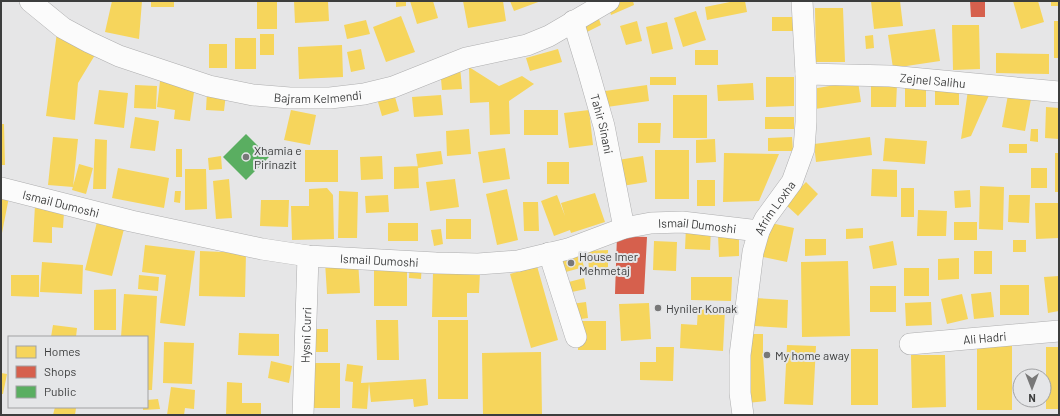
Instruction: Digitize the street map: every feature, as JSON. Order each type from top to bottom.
[{"type":"street","name":"Bajram Kelmendi","points":[[30,1],[63,28],[119,56],[209,86],[253,95],[290,98],[330,98],[364,94],[393,87],[466,58],[527,46],[550,36],[609,1]]},
{"type":"street","name":"Afrim Loxha","points":[[743,415],[740,392],[740,355],[753,252],[759,231],[765,219],[792,182],[804,149],[806,122],[806,74],[802,1]]},
{"type":"street","name":"Tahir Sinani","points":[[573,22],[604,126],[624,228]]},
{"type":"street","name":"Zejnel Salihu","points":[[806,74],[890,76],[1059,92]]},
{"type":"street","name":"Ismail Dumoshi","points":[[1,188],[131,221],[262,249],[308,256],[478,264],[518,261],[568,249],[624,228],[651,223],[682,222],[759,231]]},
{"type":"street","points":[[549,253],[576,337]]},
{"type":"street","name":"Hysni Curri","points":[[303,415],[308,256]]},
{"type":"street","name":"Ali Hadri","points":[[910,344],[1059,331]]},
{"type":"building: Homes","points":[[112,1],[142,1],[139,39],[105,32]]},
{"type":"building: Homes","points":[[151,1],[174,1],[174,7],[151,7]]},
{"type":"building: Homes","points":[[257,1],[277,1],[277,29],[257,29]]},
{"type":"building: Homes","points":[[294,1],[328,1],[329,21],[295,23]]},
{"type":"building: Homes","points":[[396,1],[406,1],[406,6],[396,7]]},
{"type":"building: Homes","points":[[410,1],[433,1],[438,18],[417,24]]},
{"type":"building: Homes","points":[[463,1],[503,1],[506,21],[468,28]]},
{"type":"building: Homes","points":[[510,1],[541,1],[514,11]]},
{"type":"building: Homes","points":[[617,1],[633,1],[634,5],[611,15],[608,5]]},
{"type":"building: Homes","points":[[735,1],[745,1],[747,12],[707,20],[705,7]]},
{"type":"building: Homes","points":[[871,1],[900,1],[903,26],[874,29]]},
{"type":"building: Homes","points":[[1013,1],[1038,1],[1044,22],[1021,29]]},
{"type":"building: Homes","points":[[1051,1],[1059,1],[1059,6],[1051,6]]},
{"type":"building: Homes","points":[[815,8],[843,8],[845,62],[816,62]]},
{"type":"building: Homes","points":[[696,11],[706,40],[683,47],[674,18]]},
{"type":"building: Homes","points":[[597,13],[601,25],[581,35],[576,22]]},
{"type":"building: Homes","points":[[401,16],[415,52],[386,62],[373,27]]},
{"type":"building: Homes","points":[[772,17],[793,17],[793,31],[772,31]]},
{"type":"building: Homes","points":[[366,20],[370,34],[347,39],[344,25]]},
{"type":"building: Homes","points":[[637,21],[642,41],[626,45],[620,26]]},
{"type":"building: Homes","points":[[1054,21],[1059,21],[1059,58],[1054,58]]},
{"type":"building: Homes","points":[[667,22],[673,49],[652,54],[646,27]]},
{"type":"building: Homes","points":[[952,25],[979,25],[980,69],[953,70]]},
{"type":"building: Homes","points":[[935,29],[940,61],[893,68],[888,35]]},
{"type":"building: Homes","points":[[57,32],[98,50],[78,83],[75,120],[46,116]]},
{"type":"building: Homes","points":[[260,34],[274,34],[274,55],[260,55]]},
{"type":"building: Homes","points":[[873,35],[874,48],[866,49],[865,36]]},
{"type":"building: Homes","points":[[235,38],[256,38],[256,69],[235,69]]},
{"type":"building: Homes","points":[[209,44],[227,44],[227,68],[209,68]]},
{"type":"building: Homes","points":[[342,45],[343,77],[299,79],[298,47]]},
{"type":"building: Homes","points":[[361,49],[365,69],[351,72],[347,52]]},
{"type":"building: Homes","points":[[558,49],[562,62],[530,71],[526,58]]},
{"type":"building: Homes","points":[[695,50],[718,50],[718,65],[695,65]]},
{"type":"building: Homes","points":[[996,53],[1049,54],[1049,74],[996,73]]},
{"type":"building: Homes","points":[[460,66],[462,89],[442,90],[440,68]]},
{"type":"building: Homes","points":[[469,67],[499,86],[522,76],[534,84],[509,101],[510,134],[490,135],[489,102],[470,103]]},
{"type":"building: Homes","points":[[650,77],[676,77],[676,85],[650,85]]},
{"type":"building: Homes","points":[[766,77],[794,77],[794,106],[766,107]]},
{"type":"building: Homes","points":[[160,81],[195,85],[190,121],[174,119],[175,110],[157,107]]},
{"type":"building: Homes","points":[[858,81],[861,102],[815,109],[812,89]]},
{"type":"building: Homes","points":[[753,83],[754,100],[718,101],[717,85]]},
{"type":"building: Homes","points":[[871,84],[897,84],[896,107],[871,107]]},
{"type":"building: Homes","points":[[135,85],[157,86],[156,109],[134,108]]},
{"type":"building: Homes","points":[[647,85],[649,101],[607,107],[605,91]]},
{"type":"building: Homes","points":[[935,86],[959,86],[959,105],[935,105]]},
{"type":"building: Homes","points":[[905,87],[926,87],[926,107],[905,107]]},
{"type":"building: Homes","points":[[99,90],[128,93],[124,128],[94,124]]},
{"type":"building: Homes","points":[[393,90],[399,111],[382,116],[376,95]]},
{"type":"building: Homes","points":[[968,90],[990,93],[971,136],[961,139]]},
{"type":"building: Homes","points":[[207,91],[226,93],[224,111],[206,110]]},
{"type":"building: Homes","points":[[441,95],[443,115],[414,117],[412,97]]},
{"type":"building: Homes","points":[[673,95],[707,95],[707,138],[673,138]]},
{"type":"building: Homes","points":[[1008,95],[1031,99],[1025,131],[1002,127]]},
{"type":"building: Homes","points":[[1046,107],[1059,108],[1059,139],[1045,138]]},
{"type":"building: Homes","points":[[291,110],[316,115],[310,145],[284,140]]},
{"type":"building: Homes","points":[[524,110],[558,110],[558,135],[524,135]]},
{"type":"building: Homes","points":[[589,110],[593,145],[569,148],[564,113]]},
{"type":"building: Homes","points":[[135,117],[159,121],[155,151],[130,148]]},
{"type":"building: Homes","points":[[765,117],[794,117],[794,129],[765,129]]},
{"type":"building: Homes","points":[[638,123],[661,123],[660,143],[638,143]]},
{"type":"building: Homes","points":[[1,124],[4,124],[5,165],[1,165]]},
{"type":"building: Homes","points":[[469,129],[471,154],[447,156],[446,131]]},
{"type":"building: Homes","points":[[1031,129],[1038,129],[1038,142],[1030,141]]},
{"type":"building: Homes","points":[[53,137],[78,139],[73,187],[48,185]]},
{"type":"building: Homes","points":[[792,137],[793,151],[768,151],[768,138]]},
{"type":"building: Homes","points":[[870,137],[872,155],[816,162],[814,144]]},
{"type":"building: Homes","points":[[885,138],[927,141],[925,164],[883,161]]},
{"type":"building: Homes","points":[[95,139],[107,140],[106,189],[93,189]]},
{"type":"building: Homes","points":[[715,139],[716,162],[696,163],[696,140]]},
{"type":"building: Homes","points":[[1009,144],[1027,144],[1027,153],[1009,153]]},
{"type":"building: Homes","points":[[505,148],[510,179],[483,183],[478,152]]},
{"type":"building: Homes","points":[[176,149],[182,149],[182,177],[176,177]]},
{"type":"building: Homes","points":[[305,150],[338,150],[338,182],[305,182]]},
{"type":"building: Homes","points":[[655,150],[689,150],[689,199],[655,199]]},
{"type":"building: Homes","points":[[441,151],[443,164],[418,168],[416,154]]},
{"type":"building: Homes","points":[[724,153],[779,154],[759,201],[723,202]]},
{"type":"building: Homes","points":[[1055,153],[1059,153],[1059,192],[1055,192]]},
{"type":"building: Homes","points":[[221,156],[222,169],[209,170],[208,158]]},
{"type":"building: Homes","points":[[382,156],[383,179],[361,180],[360,157]]},
{"type":"building: Homes","points":[[643,156],[647,182],[622,186],[618,160]]},
{"type":"building: Homes","points":[[547,162],[569,162],[569,184],[547,184]]},
{"type":"building: Homes","points":[[79,164],[93,168],[86,194],[72,190]]},
{"type":"building: Homes","points":[[418,166],[419,188],[394,189],[394,167]]},
{"type":"building: Homes","points":[[118,168],[169,178],[164,208],[112,198]]},
{"type":"building: Homes","points":[[1031,168],[1047,168],[1047,188],[1031,188]]},
{"type":"building: Homes","points":[[185,169],[206,169],[207,209],[185,210]]},
{"type":"building: Homes","points":[[872,169],[897,170],[897,197],[871,196]]},
{"type":"building: Homes","points":[[229,179],[232,218],[216,219],[213,181]]},
{"type":"building: Homes","points":[[455,179],[459,207],[430,211],[426,182]]},
{"type":"building: Homes","points":[[697,180],[715,180],[715,206],[697,206]]},
{"type":"building: Homes","points":[[806,182],[818,194],[798,216],[785,204]]},
{"type":"building: Homes","points":[[980,186],[1004,187],[1003,230],[979,229]]},
{"type":"building: Homes","points":[[327,188],[333,195],[334,239],[292,240],[291,206],[309,206],[309,189]]},
{"type":"building: Homes","points":[[901,188],[914,188],[914,217],[901,217]]},
{"type":"building: Homes","points":[[507,189],[518,240],[497,245],[486,194]]},
{"type":"building: Homes","points":[[970,190],[971,207],[955,208],[954,191]]},
{"type":"building: Homes","points":[[175,191],[181,191],[180,203],[174,202]]},
{"type":"building: Homes","points":[[339,191],[358,192],[357,238],[338,238]]},
{"type":"building: Homes","points":[[595,193],[605,222],[571,233],[570,230],[554,236],[541,201],[557,195],[565,216],[561,203]]},
{"type":"building: Homes","points":[[388,195],[389,212],[366,213],[365,196]]},
{"type":"building: Homes","points":[[1009,195],[1030,195],[1029,223],[1008,222]]},
{"type":"building: Homes","points":[[1,196],[9,197],[2,233],[1,233]]},
{"type":"building: Homes","points":[[261,200],[289,200],[288,227],[260,226]]},
{"type":"building: Homes","points":[[523,202],[538,202],[539,231],[524,231]]},
{"type":"building: Homes","points":[[1035,203],[1059,203],[1059,238],[1036,239]]},
{"type":"building: Homes","points":[[35,205],[64,212],[63,228],[52,227],[52,243],[33,242]]},
{"type":"building: Homes","points":[[918,210],[947,211],[946,236],[917,236]]},
{"type":"building: Homes","points":[[446,219],[471,219],[471,239],[446,239]]},
{"type":"building: Homes","points":[[97,222],[124,229],[112,276],[85,270]]},
{"type":"building: Homes","points":[[766,222],[794,228],[787,262],[759,256]]},
{"type":"building: Homes","points":[[954,222],[977,222],[977,240],[954,240]]},
{"type":"building: Homes","points":[[388,223],[418,223],[418,241],[388,241]]},
{"type":"building: Homes","points":[[686,227],[711,229],[710,250],[685,249]]},
{"type":"building: Homes","points":[[863,228],[863,238],[846,239],[846,229]]},
{"type":"building: Homes","points":[[441,229],[443,244],[434,246],[431,230]]},
{"type":"building: Homes","points":[[718,235],[739,235],[739,256],[719,257]]},
{"type":"building: Homes","points":[[805,239],[826,239],[826,255],[805,256]]},
{"type":"building: Homes","points":[[1013,240],[1026,240],[1026,252],[1013,252]]},
{"type":"building: Homes","points":[[654,241],[677,242],[676,271],[653,270]]},
{"type":"building: Homes","points":[[893,241],[897,265],[873,269],[869,246]]},
{"type":"building: Homes","points":[[145,245],[195,251],[185,326],[160,323],[166,275],[142,272]]},
{"type":"building: Homes","points":[[608,250],[608,273],[589,273],[588,251]]},
{"type":"building: Homes","points":[[200,251],[246,253],[245,297],[199,296]]},
{"type":"building: Homes","points":[[974,251],[992,251],[992,274],[974,274]]},
{"type":"building: Homes","name":"House Imer Mehmetaj","points":[[580,253],[584,267],[562,273],[558,259]]},
{"type":"building: Homes","points":[[959,258],[959,279],[938,280],[938,259]]},
{"type":"building: Homes","points":[[358,260],[360,293],[327,294],[325,262]]},
{"type":"building: Homes","points":[[848,261],[850,336],[802,337],[801,262]]},
{"type":"building: Homes","points":[[42,262],[83,265],[82,294],[40,292]]},
{"type":"building: Homes","points":[[410,262],[422,263],[421,279],[409,278]]},
{"type":"building: Homes","points":[[537,266],[558,340],[531,348],[510,274]]},
{"type":"building: Homes","points":[[904,268],[929,268],[929,296],[904,296]]},
{"type":"building: Homes","points":[[374,269],[407,269],[407,306],[374,306]]},
{"type":"building: Homes","points":[[433,272],[480,272],[479,293],[467,293],[467,317],[432,317]]},
{"type":"building: Homes","points":[[11,275],[39,275],[39,297],[11,296]]},
{"type":"building: Homes","points":[[139,275],[159,277],[158,291],[138,289]]},
{"type":"building: Homes","points":[[1059,276],[1059,311],[1048,313],[1044,277]]},
{"type":"building: Homes","points":[[691,277],[732,277],[731,301],[691,300]]},
{"type":"building: Homes","points":[[584,278],[586,289],[567,293],[565,283]]},
{"type":"building: Homes","points":[[1000,285],[1029,285],[1029,315],[1000,315]]},
{"type":"building: Homes","points":[[870,286],[896,286],[896,312],[870,312]]},
{"type":"building: Homes","points":[[116,289],[116,330],[94,330],[94,290]]},
{"type":"building: Homes","points":[[991,292],[994,317],[974,319],[971,294]]},
{"type":"building: Homes","points":[[124,294],[157,296],[152,390],[148,390],[148,336],[121,336]]},
{"type":"building: Homes","points":[[962,294],[968,319],[947,324],[941,299]]},
{"type":"building: Homes","points":[[755,298],[788,300],[787,328],[754,326]]},
{"type":"building: Homes","points":[[586,302],[588,318],[574,320],[571,304]]},
{"type":"building: Homes","points":[[931,302],[932,325],[906,326],[905,303]]},
{"type":"building: Homes","points":[[649,303],[651,339],[621,341],[619,304]]},
{"type":"building: Homes","points":[[698,308],[725,310],[723,351],[680,348],[681,324],[697,325]]},
{"type":"building: Homes","points":[[376,320],[398,320],[399,360],[377,360]]},
{"type":"building: Homes","points":[[438,320],[468,320],[468,399],[438,399]]},
{"type":"building: Homes","points":[[578,321],[606,321],[606,350],[578,350]]},
{"type":"building: Homes","points":[[53,325],[77,328],[76,336],[51,336]]},
{"type":"building: Homes","points":[[314,329],[328,329],[328,352],[314,352]]},
{"type":"building: Homes","points":[[239,333],[279,334],[279,356],[238,355]]},
{"type":"building: Homes","points":[[745,334],[763,334],[766,401],[747,403]]},
{"type":"building: Homes","points":[[164,342],[194,343],[192,384],[163,383]]},
{"type":"building: Homes","points":[[977,344],[1012,344],[1012,410],[977,410]]},
{"type":"building: Homes","points":[[787,345],[816,346],[813,405],[784,404]]},
{"type":"building: Homes","points":[[656,347],[674,347],[673,381],[640,380],[640,362],[656,362]]},
{"type":"building: Homes","points":[[1046,347],[1059,347],[1059,409],[1046,409],[1052,408],[1052,368],[1046,368]]},
{"type":"building: Homes","points":[[851,349],[878,349],[878,405],[851,405]]},
{"type":"building: Homes","points":[[541,352],[542,415],[483,415],[482,353]]},
{"type":"building: Homes","points":[[911,355],[945,355],[946,407],[912,408]]},
{"type":"building: Homes","points":[[271,361],[292,366],[289,383],[268,378]]},
{"type":"building: Homes","points":[[313,363],[340,363],[340,408],[313,408]]},
{"type":"building: Homes","points":[[347,364],[363,366],[361,383],[426,379],[428,405],[414,407],[413,399],[371,402],[369,383],[367,409],[352,408],[353,382],[345,381]]},
{"type":"building: Homes","points":[[1,373],[7,374],[3,394],[1,394]]},
{"type":"building: Homes","points":[[227,382],[242,383],[242,403],[261,403],[261,415],[226,415]]},
{"type":"building: Homes","points":[[171,387],[195,390],[194,409],[185,408],[184,415],[167,415]]},
{"type":"building: Homes","points":[[158,399],[160,409],[143,410],[143,408],[148,408],[148,400]]},
{"type":"building: Homes","points":[[55,408],[76,408],[75,415],[53,415]]},
{"type":"building: Shops","points":[[970,1],[985,1],[985,17],[971,17]]},
{"type":"building: Shops","points":[[617,236],[647,237],[644,294],[615,294]]},
{"type":"building: Public","name":"Xhamia e Pirinazit","points":[[246,134],[269,157],[246,180],[223,157]]},
{"type":"place","name":"Xhamia e Pirinazit","points":[[246,157]]},
{"type":"place","name":"House Imer Mehmetaj","points":[[571,263]]},
{"type":"place","name":"Hyniler Konak","points":[[658,308]]},
{"type":"place","name":"My home away","points":[[767,355]]}]
